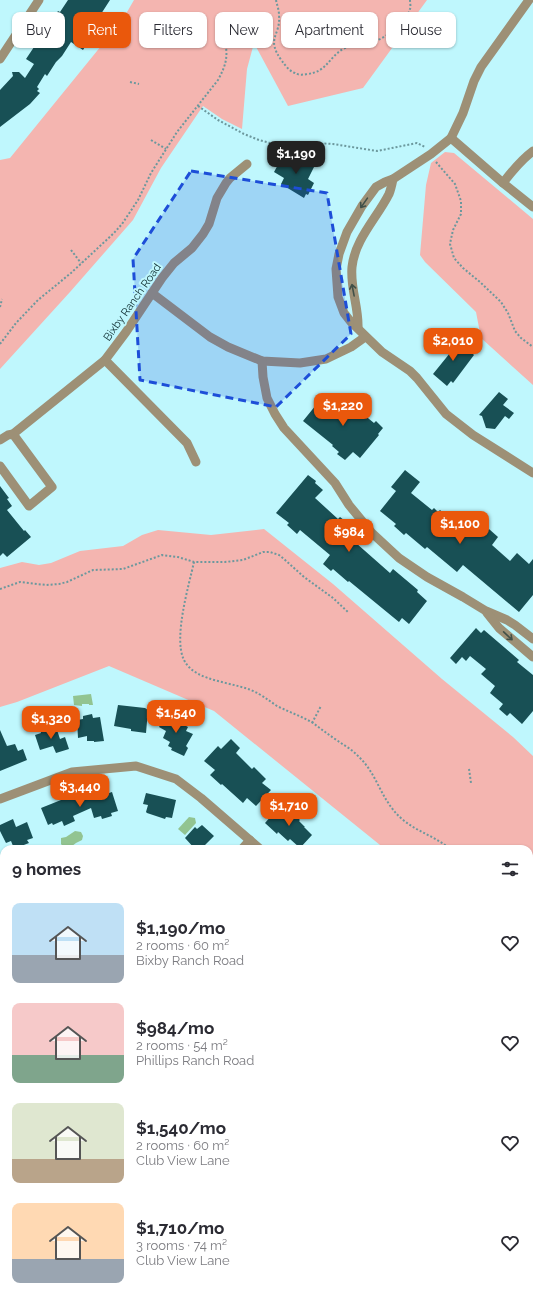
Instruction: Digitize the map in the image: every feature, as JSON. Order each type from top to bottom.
[{"type":"street","points":[[0,59],[39,0]]},
{"type":"street","points":[[530,0],[481,67],[474,81],[464,113],[451,138],[393,179],[376,187],[362,206],[347,232],[339,254],[336,269],[338,298],[344,313],[351,322],[382,352],[410,371],[446,414],[473,435],[533,473]]},
{"type":"street","points":[[451,138],[503,184],[533,207]]},
{"type":"street","points":[[503,184],[516,166],[533,151]]},
{"type":"street","name":"Bixby Ranch Road","points":[[0,440],[13,434],[105,360],[120,341],[162,278],[174,263],[192,248],[204,234],[209,224],[217,198],[226,183],[248,164]]},
{"type":"street","points":[[358,328],[358,318],[352,283],[352,267],[362,236],[390,193],[393,179]]},
{"type":"street","points":[[152,293],[210,337],[228,347],[262,361],[300,363],[326,359],[351,347],[366,337]]},
{"type":"street","points":[[105,360],[187,444],[196,462]]},
{"type":"street","points":[[262,361],[267,398],[275,414],[284,428],[335,483],[349,505],[372,533],[399,558],[427,577],[486,612],[515,625],[533,639]]},
{"type":"street","points":[[0,466],[29,506],[52,487],[13,434]]},
{"type":"street","points":[[486,612],[499,628],[533,657]]},
{"type":"street","points":[[0,799],[72,772],[136,766],[176,778],[202,798],[256,845]]},
{"type":"street","points":[[246,845],[250,840]]},
{"type":"path","points":[[276,0],[280,16],[274,41],[275,50],[286,67],[294,73],[302,75],[315,73],[321,70],[341,50],[351,45],[374,42],[384,37],[396,28],[404,18],[410,9],[410,0]]},
{"type":"path","points":[[0,344],[33,304],[70,273],[122,224],[138,200],[151,174],[182,124],[218,80],[227,57],[227,48]]},
{"type":"path","points":[[130,82],[139,84]]},
{"type":"path","points":[[198,106],[218,120],[244,134],[270,143],[298,142],[332,144],[378,151],[417,143],[422,145],[455,184],[459,192],[461,214],[453,230],[450,244],[454,258],[462,268],[480,282],[501,302],[508,313],[515,331],[521,338],[533,347]]},
{"type":"path","points":[[150,140],[166,149]]},
{"type":"path","points":[[71,250],[81,263]]},
{"type":"path","points":[[0,307],[2,300]]},
{"type":"path","points":[[0,589],[20,582],[46,585],[59,584],[93,570],[123,569],[162,555],[178,557],[194,562],[236,561],[249,558],[266,551],[275,553],[284,559],[308,581],[332,598],[349,613]]},
{"type":"path","points":[[194,562],[184,610],[181,638],[182,654],[188,666],[194,672],[212,679],[250,689],[278,706],[312,723],[360,757],[373,774],[385,800],[402,820],[419,831],[437,839],[445,845]]},
{"type":"path","points":[[312,723],[321,706]]},
{"type":"path","points":[[469,769],[471,784]]},
{"type":"highlighted area","points":[[191,171],[327,193],[351,334],[276,407],[140,380],[133,259]]},
{"type":"shaded area","points":[[134,0],[427,0],[418,12],[386,12],[386,48],[392,48],[363,88],[288,106],[257,48],[273,48],[273,12],[215,12],[215,48],[253,48],[247,69],[242,129],[222,119],[203,106],[161,168],[133,220],[0,369],[0,160],[10,158],[99,48],[131,48],[131,12],[127,12]]},
{"type":"shaded area","points":[[445,152],[454,153],[533,219],[533,385],[481,338],[476,312],[425,262],[420,255],[426,185],[431,163]]},
{"type":"shaded area","points":[[264,529],[333,584],[442,679],[513,737],[533,756],[533,845],[380,845],[214,711],[109,666],[17,702],[0,707],[0,568],[22,562],[39,565],[51,563],[80,551],[123,546],[142,535],[158,530],[211,535]]},
{"type":"shaded area","points":[[91,694],[93,705],[74,705],[73,696]]},
{"type":"shaded area","points":[[189,817],[195,818],[196,823],[185,835],[178,829]]},
{"type":"shaded area","points":[[75,831],[81,832],[83,836],[82,840],[73,845],[62,845],[61,838],[66,837]]},
{"type":"building","points":[[68,0],[110,0],[102,12],[73,12],[73,43],[71,42],[47,76],[45,74],[37,87],[39,89],[37,91],[40,93],[30,104],[0,127],[0,90],[13,76],[12,72],[19,72],[25,78],[34,64],[26,59],[33,48],[65,48],[65,12],[60,12]]},
{"type":"building","points":[[291,154],[315,165],[308,179],[314,183],[308,195],[306,194],[304,198],[281,184],[284,178],[274,172],[280,161],[283,163],[286,156],[289,158]]},
{"type":"building","points":[[448,338],[460,348],[463,344],[471,350],[470,351],[474,355],[453,383],[451,381],[447,386],[433,374],[450,353],[441,346]]},
{"type":"building","points":[[499,392],[508,399],[503,405],[514,413],[509,419],[505,416],[495,429],[486,428],[482,416],[479,415]]},
{"type":"building","points":[[332,393],[361,417],[363,414],[374,423],[376,421],[383,428],[360,458],[353,452],[345,460],[337,454],[339,452],[332,446],[333,445],[303,421],[325,394],[328,397]]},
{"type":"building","points":[[405,470],[420,482],[411,493],[432,510],[434,508],[438,512],[440,510],[447,516],[442,522],[459,537],[470,524],[472,526],[475,522],[487,531],[489,529],[498,537],[492,545],[510,561],[517,553],[529,564],[533,559],[533,595],[519,612],[463,565],[457,572],[427,547],[425,549],[406,533],[404,535],[394,526],[396,524],[380,511],[396,491],[391,487]]},
{"type":"building","points":[[308,475],[316,481],[315,483],[323,490],[315,498],[338,519],[340,517],[349,524],[347,526],[361,537],[356,543],[390,573],[393,569],[418,590],[417,592],[427,601],[409,624],[402,618],[399,622],[333,569],[331,571],[323,564],[330,555],[300,530],[297,534],[287,525],[289,523],[276,513]]},
{"type":"building","points":[[0,486],[9,498],[7,499],[12,506],[7,510],[24,531],[25,530],[31,537],[7,557],[3,553],[0,556]]},
{"type":"building","points":[[476,628],[481,633],[484,630],[519,660],[517,662],[533,675],[533,711],[522,724],[510,713],[507,716],[499,709],[503,704],[490,693],[495,686],[481,674],[486,669],[470,656],[466,661],[462,657],[456,664],[450,658]]},
{"type":"building","points":[[118,705],[145,708],[148,710],[146,733],[131,731],[131,729],[114,726]]},
{"type":"building","points":[[167,713],[176,718],[175,720],[188,727],[186,731],[193,734],[186,746],[188,748],[184,756],[171,750],[172,748],[168,746],[170,742],[163,738],[166,731],[159,727]]},
{"type":"building","points":[[92,714],[93,718],[100,717],[104,741],[87,741],[87,736],[78,738],[77,720],[83,719],[83,716]]},
{"type":"building","points":[[52,725],[53,728],[56,727],[60,739],[65,737],[69,749],[56,753],[53,746],[40,750],[35,735],[41,733],[40,730]]},
{"type":"building","points":[[0,730],[7,746],[15,744],[18,751],[23,749],[27,760],[0,771]]},
{"type":"building","points":[[231,739],[240,748],[236,753],[252,769],[254,767],[266,779],[262,783],[271,790],[256,806],[247,798],[243,803],[222,784],[221,785],[210,775],[215,770],[204,761],[218,746],[221,749]]},
{"type":"building","points":[[98,791],[100,796],[112,792],[118,811],[111,813],[112,816],[102,819],[101,816],[94,818],[91,808],[73,816],[75,821],[64,826],[62,821],[53,825],[52,823],[48,825],[41,808],[71,796],[72,798]]},
{"type":"building","points":[[146,793],[176,800],[172,818],[166,817],[165,819],[147,813],[148,805],[143,804]]},
{"type":"building","points":[[280,806],[291,815],[293,813],[312,835],[303,845],[297,845],[290,839],[288,841],[278,832],[277,834],[265,823]]},
{"type":"building","points":[[13,819],[16,827],[27,822],[33,838],[27,840],[29,843],[24,845],[13,845],[11,841],[6,843],[0,831],[0,825]]},
{"type":"building","points":[[202,825],[214,836],[205,845],[191,845],[185,838],[195,827],[197,829]]}]
